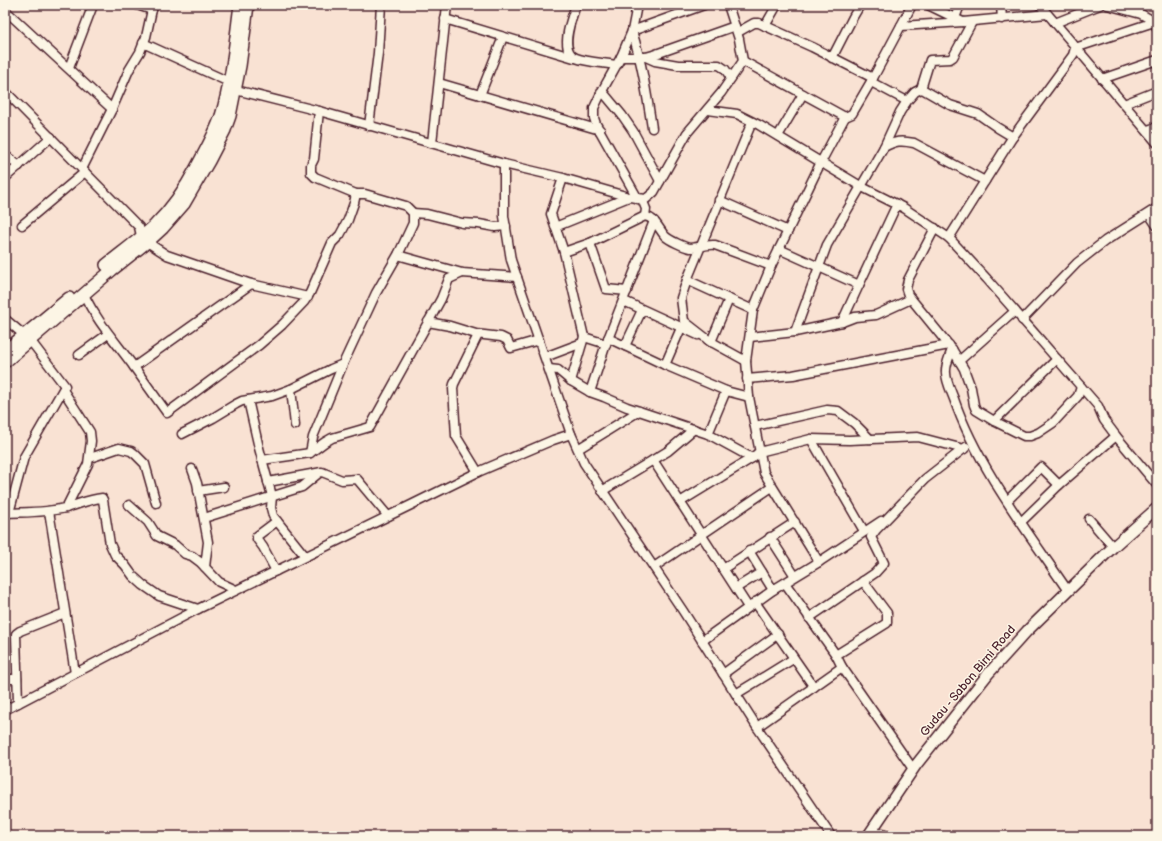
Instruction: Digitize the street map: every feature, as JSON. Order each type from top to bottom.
[{"type":"highway","points":[[5,351],[27,337],[147,234],[174,216],[184,204],[201,178],[225,130],[230,116],[234,52],[240,5]]},
{"type":"highway","points":[[232,86],[248,5]]},
{"type":"highway","points":[[47,320],[84,295],[112,270],[147,234]]},
{"type":"highway","points":[[5,362],[27,337]]},
{"type":"main road","name":"Gudau - Sabon Birni Road","points":[[869,835],[913,769],[993,668],[1027,631],[1113,547],[1157,508]]},
{"type":"street","points":[[69,68],[93,5]]},
{"type":"street","points":[[22,225],[83,170],[143,43],[153,7],[137,5]]},
{"type":"street","points":[[369,126],[378,53],[381,5]]},
{"type":"street","points":[[432,142],[447,5]]},
{"type":"street","points":[[574,58],[569,52],[566,36],[576,5]]},
{"type":"street","points":[[637,5],[632,31],[621,57],[594,108],[594,118],[646,209],[645,216]]},
{"type":"street","points":[[632,31],[704,5]]},
{"type":"street","points":[[143,43],[232,86],[369,126],[432,142],[504,164],[563,178],[628,197],[646,199],[654,192],[688,133],[708,110],[743,61],[736,29],[728,5]]},
{"type":"street","points":[[765,26],[777,5]]},
{"type":"street","points":[[832,58],[852,17],[860,5]]},
{"type":"street","points":[[819,562],[764,473],[746,379],[746,361],[753,310],[771,266],[821,162],[845,117],[852,114],[872,80],[912,5]]},
{"type":"street","points":[[928,5],[963,22]]},
{"type":"street","points":[[955,18],[960,5]]},
{"type":"street","points":[[1001,5],[1002,19]]},
{"type":"street","points":[[1040,5],[1074,43],[1076,48],[1157,143]]},
{"type":"street","points":[[1055,23],[1100,5]]},
{"type":"street","points":[[1107,5],[1141,14],[1156,24]]},
{"type":"street","points":[[5,10],[112,109]]},
{"type":"street","points":[[901,26],[972,22],[1047,14]]},
{"type":"street","points":[[445,19],[574,58],[616,65]]},
{"type":"street","points":[[795,332],[827,245],[884,147],[900,112],[915,92],[921,89],[930,60],[950,59],[953,57],[972,22]]},
{"type":"street","points":[[621,57],[643,56],[754,23],[759,23],[832,58],[907,101]]},
{"type":"street","points":[[949,238],[1013,137],[1076,48],[1156,24]]},
{"type":"street","points":[[632,31],[643,56],[652,128]]},
{"type":"street","points":[[480,95],[503,36]]},
{"type":"street","points":[[643,56],[655,61],[678,65],[719,65],[725,69],[731,78]]},
{"type":"street","points":[[1102,78],[1157,60]]},
{"type":"street","points":[[743,61],[845,117]]},
{"type":"street","points":[[439,83],[600,130]]},
{"type":"street","points":[[921,89],[956,107],[978,114],[1013,137]]},
{"type":"street","points":[[5,91],[167,255],[251,284],[308,297]]},
{"type":"street","points":[[602,91],[633,131],[660,181]]},
{"type":"street","points":[[1124,104],[1157,91]]},
{"type":"street","points":[[778,136],[802,94]]},
{"type":"street","points":[[708,110],[737,114],[778,136],[862,187],[897,204],[949,238],[1098,406],[1104,420],[1157,485]]},
{"type":"street","points":[[319,111],[311,173],[315,177],[356,194],[365,194],[406,206],[413,213],[427,214],[462,223],[495,227],[506,226]]},
{"type":"street","points":[[711,342],[684,321],[681,298],[700,246],[752,122]]},
{"type":"street","points":[[1147,130],[1157,127]]},
{"type":"street","points":[[5,178],[51,137]]},
{"type":"street","points":[[884,147],[902,140],[914,143],[985,181]]},
{"type":"street","points":[[5,155],[19,166]]},
{"type":"street","points":[[504,164],[504,216],[511,260],[571,434],[584,463],[654,567],[757,727],[831,836]]},
{"type":"street","points":[[563,178],[551,214],[564,252],[583,340],[571,381]]},
{"type":"street","points":[[84,295],[93,313],[134,366],[167,413],[259,345],[282,326],[308,297],[332,243],[340,235],[348,220],[356,194]]},
{"type":"street","points":[[555,227],[628,197]]},
{"type":"street","points":[[719,200],[788,230]]},
{"type":"street","points":[[842,322],[897,204]]},
{"type":"street","points":[[1022,320],[1077,263],[1105,241],[1157,208]]},
{"type":"street","points":[[313,448],[343,364],[376,293],[400,253],[413,223],[413,213]]},
{"type":"street","points":[[1149,214],[1157,226]]},
{"type":"street","points":[[645,216],[654,221],[664,235],[669,239],[689,248],[715,245],[771,266]]},
{"type":"street","points":[[564,252],[590,243],[645,216]]},
{"type":"street","points":[[590,392],[607,341],[624,301],[654,221]]},
{"type":"street","points":[[935,228],[908,280],[906,289],[911,299],[950,347],[964,369],[976,410],[1024,436],[1030,436],[1038,433],[1053,423],[1078,396],[1081,387]]},
{"type":"street","points":[[590,243],[606,289],[627,291]]},
{"type":"street","points":[[779,249],[858,285]]},
{"type":"street","points":[[400,253],[401,256],[462,273],[517,277]]},
{"type":"street","points":[[262,460],[313,448],[332,438],[370,427],[441,299],[449,279],[462,273]]},
{"type":"street","points":[[687,280],[753,310]]},
{"type":"street","points":[[134,366],[251,284]]},
{"type":"street","points":[[750,337],[795,332],[842,322],[855,317],[876,315],[911,299]]},
{"type":"street","points":[[711,342],[729,300]]},
{"type":"street","points":[[624,301],[711,342],[746,361]]},
{"type":"street","points":[[624,346],[642,310]]},
{"type":"street","points":[[959,361],[1015,311]]},
{"type":"street","points":[[5,319],[27,337],[65,384],[24,457],[7,513],[49,511],[102,498],[110,544],[115,555],[133,576],[159,596],[198,609]]},
{"type":"street","points":[[428,322],[450,326],[478,334],[501,337],[507,340],[511,348],[539,340]]},
{"type":"street","points":[[665,365],[681,328]]},
{"type":"street","points":[[79,355],[108,334]]},
{"type":"street","points":[[478,334],[453,388],[456,436],[478,472]]},
{"type":"street","points":[[545,357],[583,340],[607,341],[624,346],[726,391],[749,397]]},
{"type":"street","points":[[746,379],[793,375],[950,347]]},
{"type":"street","points":[[950,347],[946,373],[958,409],[973,442],[989,473],[1068,591]]},
{"type":"street","points":[[994,421],[1057,360]]},
{"type":"street","points":[[182,434],[236,404],[248,400],[272,396],[291,389],[343,364]]},
{"type":"street","points":[[549,369],[558,370],[571,381],[590,392],[639,411],[708,434],[752,458]]},
{"type":"street","points":[[291,389],[295,424]]},
{"type":"street","points":[[63,390],[90,432],[91,441],[90,458],[88,464],[66,508]]},
{"type":"street","points":[[708,434],[726,391]]},
{"type":"street","points":[[248,400],[272,496],[272,513],[277,522],[305,556]]},
{"type":"street","points":[[754,426],[828,410],[838,411],[854,423],[870,439]]},
{"type":"street","points":[[578,449],[639,411]]},
{"type":"street","points":[[602,491],[668,451],[694,429]]},
{"type":"street","points":[[5,710],[198,609],[276,572],[305,556],[478,472],[553,440],[571,434]]},
{"type":"street","points":[[1021,522],[1059,485],[1116,436]]},
{"type":"street","points":[[680,502],[752,458],[759,452],[811,439],[918,437],[964,449]]},
{"type":"street","points":[[811,439],[864,531]]},
{"type":"street","points":[[809,618],[875,573],[884,563],[871,537],[888,516],[925,479],[973,442]]},
{"type":"street","points":[[90,458],[119,448],[131,451],[146,464],[156,503]]},
{"type":"street","points":[[653,460],[736,588],[778,634],[814,687]]},
{"type":"street","points":[[1007,501],[1040,467],[1059,485]]},
{"type":"street","points":[[192,468],[208,542],[205,567]]},
{"type":"street","points":[[268,482],[322,472],[342,480],[357,479],[388,516]]},
{"type":"street","points":[[204,518],[302,487],[319,473]]},
{"type":"street","points":[[198,491],[224,487]]},
{"type":"street","points":[[654,567],[772,487]]},
{"type":"street","points":[[129,505],[148,522],[157,536],[176,545],[185,554],[192,556],[220,582],[236,590]]},
{"type":"street","points":[[49,511],[74,673]]},
{"type":"street","points":[[702,641],[752,604],[888,516]]},
{"type":"street","points":[[1089,519],[1113,547]]},
{"type":"street","points":[[276,572],[263,547],[257,539],[257,536],[277,522]]},
{"type":"street","points":[[723,569],[795,522]]},
{"type":"street","points":[[770,537],[795,576]]},
{"type":"street","points":[[192,556],[207,547]]},
{"type":"street","points":[[749,551],[773,590]]},
{"type":"street","points":[[736,588],[762,572]]},
{"type":"street","points":[[836,655],[887,623],[887,613],[863,581]]},
{"type":"street","points":[[785,583],[836,655],[842,668],[913,769]]},
{"type":"street","points":[[18,703],[16,634],[65,613]]},
{"type":"street","points":[[723,674],[778,634]]},
{"type":"street","points":[[736,694],[793,658]]},
{"type":"street","points":[[757,727],[842,668]]},
{"type":"street","points":[[5,679],[17,680]]},
{"type":"street","points":[[869,835],[882,833],[888,836]]}]
